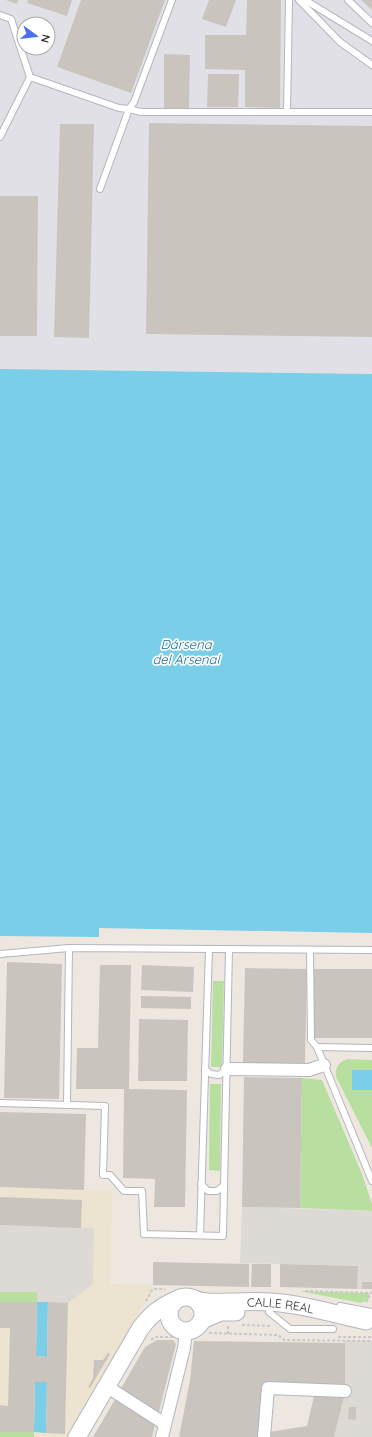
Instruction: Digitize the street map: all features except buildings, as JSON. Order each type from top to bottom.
[{"type":"main road","points":[[77,1437],[131,1342],[152,1313],[184,1297],[194,1299],[198,1301],[202,1307],[203,1327],[197,1327],[181,1333]]},
{"type":"main road","name":"CALLE REAL","points":[[194,1299],[205,1302],[269,1302],[371,1316]]},
{"type":"main road","points":[[176,1300],[168,1312],[170,1322],[181,1333]]},
{"type":"main road","name":"CALLE REAL","points":[[203,1327],[221,1312],[269,1312],[371,1316]]},
{"type":"main road","points":[[131,1342],[140,1332],[154,1323],[165,1322],[181,1333]]},
{"type":"street","points":[[227,1070],[309,1070],[324,1065]]},
{"type":"street","points":[[162,1437],[181,1333]]},
{"type":"street","points":[[106,1386],[165,1424]]},
{"type":"street","points":[[264,1437],[268,1388],[345,1392]]},
{"type":"lane","points":[[100,189],[129,109],[134,102],[172,0]]},
{"type":"lane","points":[[287,112],[289,0]]},
{"type":"lane","points":[[299,0],[340,42],[372,65]]},
{"type":"lane","points":[[305,0],[372,41]]},
{"type":"lane","points":[[348,0],[372,23]]},
{"type":"lane","points":[[0,15],[12,19],[30,77],[0,137]]},
{"type":"lane","points":[[30,77],[119,108],[141,112],[372,112]]},
{"type":"lane","points":[[67,1104],[69,948]]},
{"type":"lane","points":[[0,954],[69,948],[372,950]]},
{"type":"lane","points":[[200,1235],[209,949]]},
{"type":"lane","points":[[0,1103],[104,1106],[103,1175],[110,1175],[124,1191],[142,1191],[144,1234],[223,1236],[229,949]]},
{"type":"lane","points":[[310,950],[311,1040],[317,1047],[372,1181]]},
{"type":"lane","points":[[317,1047],[372,1048]]},
{"type":"lane","points":[[205,1070],[211,1074],[219,1075],[227,1070]]},
{"type":"lane","points":[[201,1184],[208,1191],[217,1191],[224,1185]]},
{"type":"lane","points":[[229,1302],[248,1297],[287,1297]]},
{"type":"lane","points":[[336,1305],[371,1316]]},
{"type":"lane","points":[[269,1312],[290,1329],[333,1329]]},
{"type":"path","points":[[228,1325],[228,1334]]},
{"type":"path","points":[[203,1327],[228,1334],[278,1335],[284,1340],[372,1341]]},
{"type":"path","points":[[149,1341],[156,1337],[176,1337],[178,1340],[181,1333]]},
{"type":"shaded area","points":[[0,0],[372,0],[372,374],[0,369]]},
{"type":"shaded area","points":[[0,1187],[112,1190],[110,1284],[153,1285],[153,1289],[68,1437],[0,1437]]},
{"type":"shaded area","points":[[242,1207],[372,1211],[372,1282],[362,1282],[362,1289],[357,1289],[357,1266],[240,1263]]},
{"type":"shaded area","points":[[0,1225],[94,1228],[93,1284],[68,1303],[37,1302],[37,1292],[0,1292]]},
{"type":"shaded area","points":[[344,1341],[372,1341],[372,1437],[334,1437],[345,1392]]},
{"type":"green space","points":[[213,981],[224,981],[222,1067],[211,1067]]},
{"type":"green space","points":[[348,1059],[372,1060],[372,1148],[336,1077],[338,1065]]},
{"type":"green space","points":[[302,1078],[322,1080],[362,1174],[372,1204],[372,1211],[300,1208]]},
{"type":"green space","points":[[210,1084],[221,1084],[220,1171],[209,1170]]},
{"type":"green space","points":[[299,1291],[369,1293],[368,1300],[361,1303]]},
{"type":"green space","points":[[0,1292],[37,1292],[37,1302],[0,1302]]},
{"type":"green space","points":[[0,1432],[34,1432],[34,1437],[0,1437]]},
{"type":"water","name":"Dársena del Arsenal","points":[[0,369],[372,374],[372,933],[99,928],[99,937],[0,936]]},
{"type":"water","points":[[352,1070],[372,1070],[372,1090],[352,1090]]},
{"type":"water","points":[[37,1302],[48,1302],[47,1357],[36,1356]]},
{"type":"water","points":[[35,1382],[47,1382],[46,1433],[34,1432]]}]
